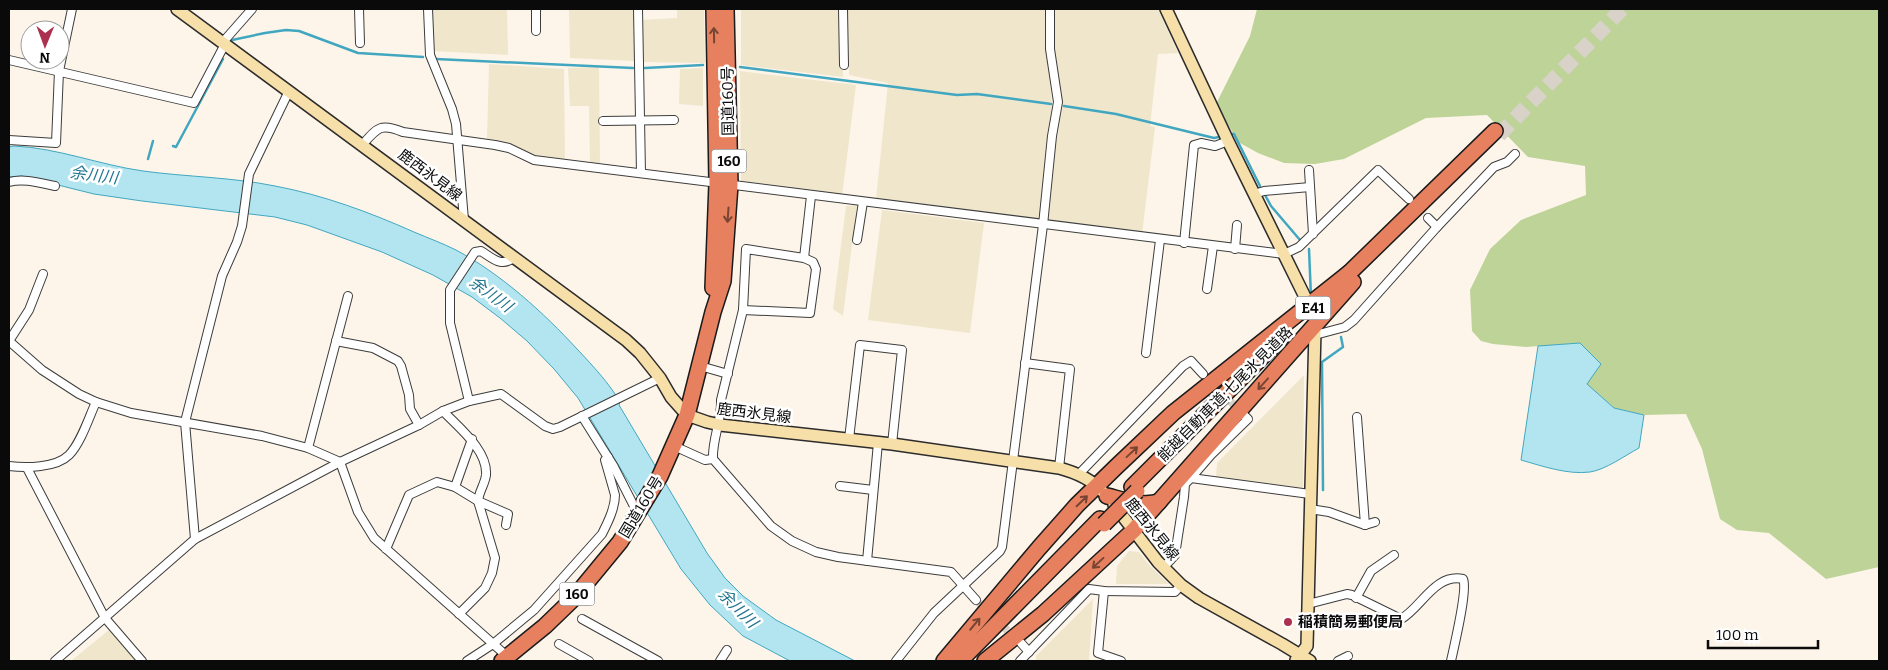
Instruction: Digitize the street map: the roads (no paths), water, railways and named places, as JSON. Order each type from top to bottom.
[{"type":"highway","name":"国道160号","points":[[714,9],[723,184]]},
{"type":"highway","name":"国道160号","points":[[507,660],[546,626],[598,570],[638,514],[660,476],[687,415],[713,312],[713,279],[723,184],[726,9]]},
{"type":"highway","name":"能越自動車道;七尾氷見道路","points":[[972,661],[1237,380],[1351,278],[1497,133]]},
{"type":"highway","points":[[944,661],[1077,505],[1102,491],[1116,467],[1173,413],[1351,278]]},
{"type":"highway","points":[[985,661],[1043,614],[1134,530],[1351,278]]},
{"type":"highway","points":[[1102,491],[1143,504],[1159,502]]},
{"type":"highway","name":"能越自動車道;七尾氷見道路","points":[[960,661],[1102,522]]},
{"type":"main road","name":"鹿西氷見線","points":[[178,9],[626,340],[640,353],[660,378],[671,397],[687,415],[720,425],[878,442],[1012,460],[1058,468],[1079,474],[1102,491],[1163,568],[1181,585],[1199,598],[1302,659]]},
{"type":"main road","points":[[1166,9],[1228,141],[1307,301]]},
{"type":"main road","points":[[1302,659],[1307,646],[1315,333]]},
{"type":"street","points":[[9,140],[56,143],[58,71],[72,9]]},
{"type":"street","points":[[9,60],[194,103],[224,43],[252,9]]},
{"type":"street","points":[[359,9],[360,43]]},
{"type":"street","points":[[428,9],[430,55],[452,109],[456,124],[464,220]]},
{"type":"street","points":[[536,9],[536,31]]},
{"type":"street","points":[[638,9],[641,173]]},
{"type":"street","points":[[843,9],[844,65]]},
{"type":"street","points":[[896,661],[934,614],[1002,547],[1043,224],[1052,136],[1058,102],[1050,49],[1050,9]]},
{"type":"street","points":[[195,539],[185,422],[222,276],[237,242],[243,218],[248,180],[289,91]]},
{"type":"street","points":[[603,121],[674,120]]},
{"type":"street","points":[[363,144],[375,130],[382,126],[403,132],[509,148],[534,160],[1160,240],[1284,254],[1299,247],[1378,170],[1409,199]]},
{"type":"street","points":[[1184,243],[1194,145],[1200,143],[1215,146],[1228,141]]},
{"type":"street","points":[[1315,333],[1345,326],[1354,320],[1437,227],[1494,167],[1507,162],[1515,154]]},
{"type":"street","points":[[1309,170],[1313,234]]},
{"type":"street","points":[[9,182],[16,180],[33,181],[55,186]]},
{"type":"street","points":[[1254,194],[1264,191],[1310,186]]},
{"type":"street","points":[[804,258],[811,196]]},
{"type":"street","points":[[858,240],[863,202]]},
{"type":"street","points":[[1428,218],[1437,227]]},
{"type":"street","points":[[1235,249],[1237,224]]},
{"type":"street","points":[[1146,353],[1160,240]]},
{"type":"street","points":[[1207,289],[1213,246]]},
{"type":"street","points":[[743,310],[810,313],[816,269],[813,262],[804,258],[746,249],[743,310],[722,400],[720,425],[712,451],[715,464],[772,526],[792,541],[816,552],[838,558],[950,572],[976,600]]},
{"type":"street","points":[[469,401],[450,323],[450,290],[475,252],[480,251],[501,263],[508,263],[515,257]]},
{"type":"street","points":[[43,274],[29,310],[9,341],[42,370],[79,394],[96,402],[131,413],[262,436],[308,448],[340,462],[358,512],[374,538],[493,644],[507,660]]},
{"type":"street","points":[[308,448],[348,296]]},
{"type":"street","points":[[336,341],[373,348],[398,361],[409,395],[410,410],[419,425]]},
{"type":"street","points":[[849,439],[860,344],[902,350],[892,444]]},
{"type":"street","points":[[1079,474],[1190,361],[1203,374]]},
{"type":"street","points":[[1025,363],[1070,369],[1058,468]]},
{"type":"street","points":[[700,366],[728,374]]},
{"type":"street","points":[[55,661],[195,539],[340,462],[419,425],[443,411],[469,401],[501,394],[545,426],[553,429],[560,428],[660,378]]},
{"type":"street","points":[[9,466],[27,468],[62,460],[76,446],[96,402]]},
{"type":"street","points":[[443,411],[472,439],[482,457],[486,473],[478,501],[494,558],[492,573],[485,588],[459,614]]},
{"type":"street","points":[[1163,568],[1175,555],[1184,497],[1184,484],[1248,419],[1243,414]]},
{"type":"street","points":[[582,416],[608,457],[638,514]]},
{"type":"street","points":[[1357,418],[1365,525]]},
{"type":"street","points":[[455,487],[472,439]]},
{"type":"street","points":[[867,561],[878,442]]},
{"type":"street","points":[[674,446],[705,460],[713,459]]},
{"type":"street","points":[[467,661],[493,644],[534,610],[602,534],[616,494],[605,460],[608,457]]},
{"type":"street","points":[[27,468],[105,618],[142,661]]},
{"type":"street","points":[[1191,478],[1310,494]]},
{"type":"street","points":[[386,549],[409,495],[437,482],[455,487],[478,501],[506,513],[509,516],[506,525]]},
{"type":"street","points":[[840,486],[873,490]]},
{"type":"street","points":[[506,513],[510,504]]},
{"type":"street","points":[[1310,509],[1329,512],[1365,525],[1375,522]]},
{"type":"street","points":[[1356,598],[1371,571],[1394,555]]},
{"type":"street","points":[[1308,604],[1347,594],[1401,619],[1435,587],[1448,580],[1463,579],[1465,582],[1463,596],[1451,661]]},
{"type":"street","points":[[1020,661],[1088,589],[1174,592],[1181,585]]},
{"type":"street","points":[[1104,591],[1098,653],[1120,661]]},
{"type":"street","points":[[582,619],[658,661]]},
{"type":"street","points":[[1021,643],[1029,652]]},
{"type":"street","points":[[559,644],[589,661]]},
{"type":"street","points":[[720,661],[726,650]]},
{"type":"street","points":[[1338,661],[1348,656]]},
{"type":"water","name":"余川川","points":[[14,146],[63,153],[143,171],[258,183],[293,190],[328,199],[380,218],[446,245],[473,260],[505,282],[536,308],[565,336],[606,381],[616,395],[620,402],[619,405],[707,553],[725,578],[743,596],[776,620],[855,661],[790,661],[743,636],[710,605],[681,569],[578,398],[527,341],[472,297],[433,275],[382,252],[307,225],[275,217],[94,194],[22,176],[9,177],[9,147]]},
{"type":"water","points":[[1580,343],[1601,364],[1587,384],[1614,408],[1644,415],[1639,448],[1596,471],[1582,473],[1564,471],[1521,460],[1538,346]]},
{"type":"waterway","points":[[232,40],[286,30],[299,31],[358,53],[423,57]]},
{"type":"waterway","points":[[173,146],[176,147],[223,59]]},
{"type":"waterway","points":[[436,59],[633,68]]},
{"type":"waterway","points":[[645,68],[703,65]]},
{"type":"waterway","points":[[740,67],[957,95],[977,94],[1051,104]]},
{"type":"waterway","points":[[1064,106],[1116,114],[1214,138],[1219,137]]},
{"type":"waterway","points":[[1232,134],[1234,134],[1260,186]]},
{"type":"waterway","points":[[148,159],[153,141]]},
{"type":"waterway","points":[[1265,195],[1271,206],[1300,240]]},
{"type":"waterway","points":[[1309,249],[1311,297]]},
{"type":"waterway","points":[[1323,490],[1322,362],[1343,347],[1341,337]]},
{"type":"tunnel","points":[[1499,135],[1622,9]]},
{"type":"tunnel","points":[[1203,374],[1240,411]]},
{"type":"tunnel","points":[[976,600],[1016,639]]},
{"type":"place","name":"稲積簡易郵便局","points":[[1288,622]]}]
